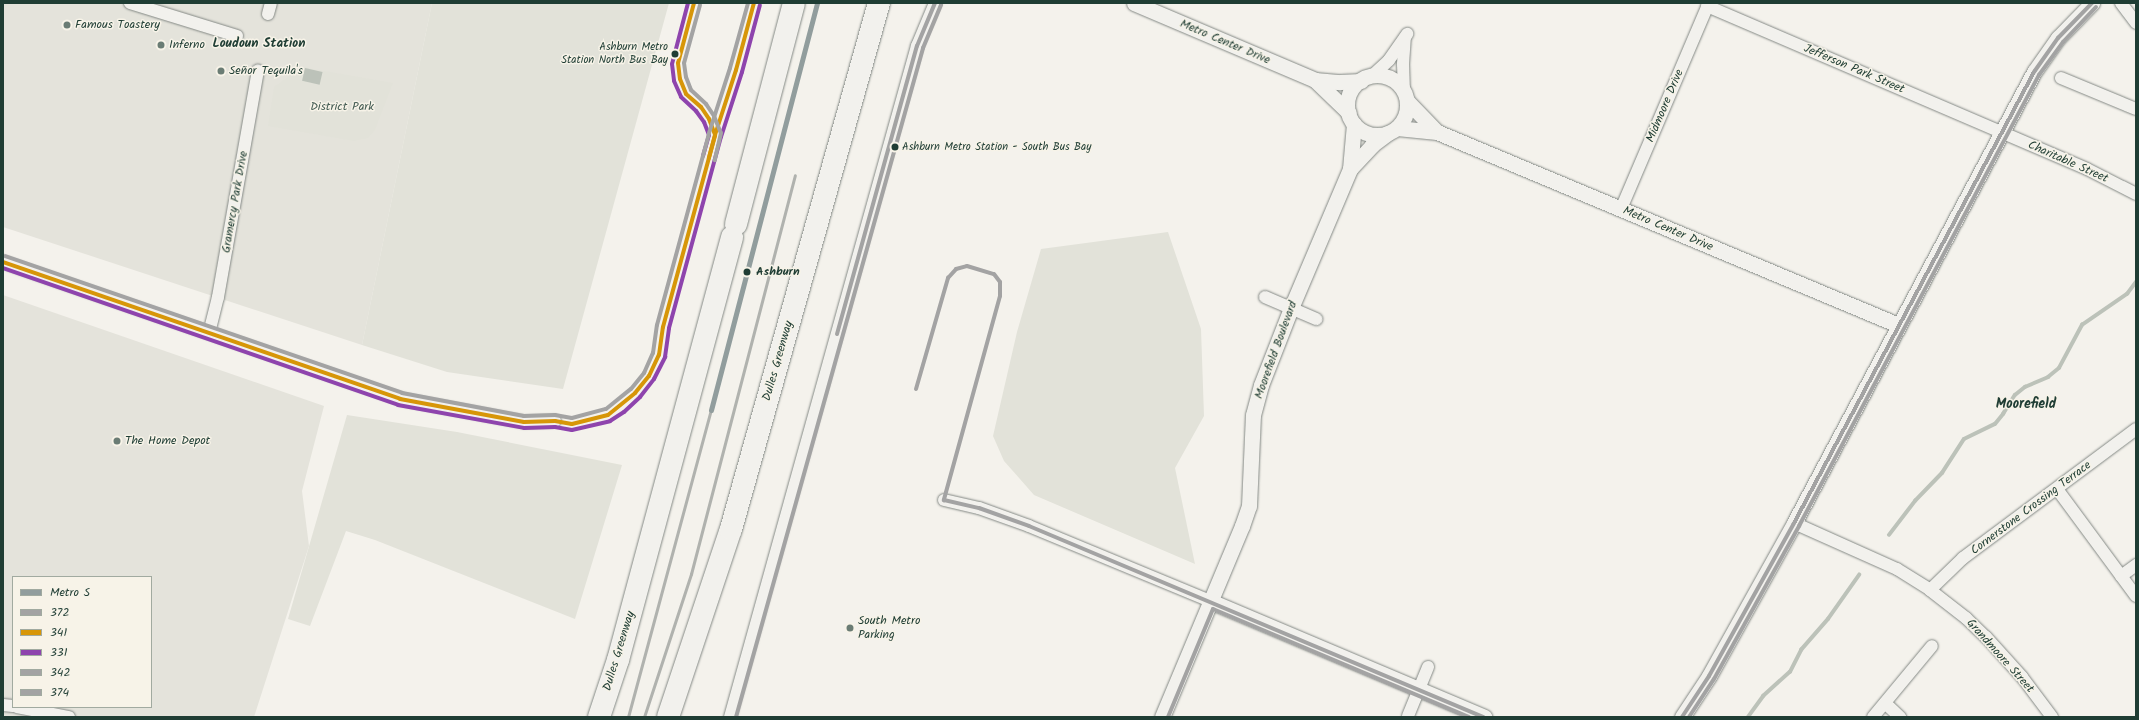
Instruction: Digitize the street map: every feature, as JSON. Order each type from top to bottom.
[{"type":"highway","name":"Dulles Greenway","points":[[599,717],[618,660],[794,3]]},
{"type":"highway","name":"Dulles Greenway","points":[[668,717],[731,529],[879,3]]},
{"type":"street","points":[[130,3],[237,36]]},
{"type":"street","points":[[730,717],[915,53],[935,3]]},
{"type":"street","name":"Metro Center Drive","points":[[1134,3],[1316,80],[1340,82],[1367,78],[1391,79],[1405,97],[1437,132]]},
{"type":"street","points":[[1682,717],[1709,676],[1794,523],[2000,132],[2034,72],[2048,51],[2075,19],[2092,3]]},
{"type":"street","points":[[2121,3],[2136,23]]},
{"type":"street","name":"Jefferson Park Street","points":[[1708,5],[2000,132]]},
{"type":"street","name":"Midmoore Drive","points":[[1621,209],[1708,5]]},
{"type":"street","points":[[1351,119],[1349,95],[1389,60],[1406,36],[1403,64],[1406,111],[1403,121],[1392,131]]},
{"type":"street","name":"Gramercy Park Drive","points":[[209,333],[218,297],[258,70]]},
{"type":"street","points":[[2061,78],[2136,109]]},
{"type":"street","name":"Metro Center Drive","points":[[1316,80],[1351,119],[1370,134],[1392,131],[1437,132],[1898,325]]},
{"type":"street","name":"Moorefield Boulevard","points":[[1350,169],[1351,119]]},
{"type":"street","name":"Moorefield Boulevard","points":[[1162,717],[1249,506],[1253,415],[1261,385],[1290,308],[1350,169],[1372,145],[1392,131]]},
{"type":"street","name":"Charitable Street","points":[[2000,132],[2087,169],[2136,194]]},
{"type":"street","points":[[3,262],[400,399],[524,422],[555,421]]},
{"type":"street","points":[[1265,297],[1316,319]]},
{"type":"street","name":"Cornerstone Crossing Terrace","points":[[1930,590],[1963,558],[2136,429]]},
{"type":"street","points":[[2057,489],[2136,596]]},
{"type":"street","points":[[944,500],[978,508],[1029,526],[1484,717]]},
{"type":"street","name":"Grandmoore Street","points":[[1794,523],[1897,569],[1930,590],[1966,618],[1986,637],[2022,677],[2052,717]]},
{"type":"street","points":[[2121,576],[2136,565]]},
{"type":"street","points":[[1873,717],[1932,646]]},
{"type":"street","points":[[1408,716],[1428,667]]},
{"type":"street","points":[[1885,703],[1900,717]]},
{"type":"street","points":[[22,708],[69,717]]},
{"type":"shaded area","points":[[3,3],[432,3],[362,345],[3,227]]},
{"type":"shaded area","points":[[305,68],[323,72],[320,85],[302,81]]},
{"type":"shaded area","points":[[3,295],[324,406],[302,491],[309,546],[254,717],[3,717]]},
{"type":"green space","points":[[432,3],[669,3],[563,389],[447,372],[362,345]]},
{"type":"green space","name":"District Park","points":[[302,67],[393,83],[375,130],[368,138],[354,141],[268,126],[274,87]]},
{"type":"green space","points":[[1168,232],[1201,329],[1204,416],[1175,468],[1195,564],[1034,495],[1004,461],[993,436],[1017,332],[1041,249]]},
{"type":"green space","points":[[347,415],[457,432],[622,465],[575,619],[375,540],[346,531],[310,626],[288,619]]},
{"type":"waterway","points":[[1889,535],[1915,501],[1942,473],[1964,439],[1995,424],[2015,395],[2025,387],[2048,377],[2059,368],[2082,325],[2127,294],[2136,282]]},
{"type":"waterway","points":[[1748,717],[1763,696],[1790,672],[1801,650],[1828,619],[1859,575]]},
{"type":"railway","points":[[644,717],[691,574],[795,175]]},
{"type":"railway","points":[[628,717],[711,410]]},
{"type":"metro line","name":"S","points":[[711,410],[817,3]]},
{"type":"transit line","name":"331","points":[[688,3],[672,64],[674,81],[681,97],[696,111],[704,122],[709,135],[703,156]]},
{"type":"transit line","name":"341","points":[[694,3],[678,63],[680,79],[686,94],[701,107],[709,119],[715,135],[709,158]]},
{"type":"transit line","name":"342","points":[[5,256],[402,393],[524,416],[555,415],[572,418],[606,409],[631,389],[644,373],[653,353],[657,325],[709,133],[730,68],[748,3]]},
{"type":"transit line","name":"341","points":[[3,262],[400,399],[524,422],[555,421],[572,424],[608,415],[635,393],[649,376],[659,355],[663,327],[715,135],[736,70],[754,3]]},
{"type":"transit line","name":"372","points":[[837,334],[917,46],[935,3]]},
{"type":"transit line","name":"372","points":[[1682,717],[1709,676],[1794,523],[2034,72],[2058,38],[2092,3]]},
{"type":"transit line","name":"342","points":[[700,5],[684,63],[686,77],[691,90],[706,104],[714,116],[721,133],[715,160]]},
{"type":"transit line","name":"331","points":[[3,268],[398,405],[524,428],[555,427],[572,430],[610,421],[624,412],[640,397],[654,379],[665,357],[669,328],[721,137],[742,72],[760,5]]},
{"type":"transit line","name":"374","points":[[736,717],[923,48],[941,5]]},
{"type":"transit line","name":"374","points":[[1689,717],[1714,679],[1799,526],[2039,75],[2063,42],[2096,7]]},
{"type":"transit line","name":"372","points":[[916,389],[948,278],[956,269],[967,266],[994,274],[1000,282],[1000,296],[944,500],[979,508],[1029,526],[1484,717]]},
{"type":"transit line","name":"374","points":[[1168,717],[1213,609],[1469,717]]},
{"type":"place","name":"Famous Toastery","points":[[67,25]]},
{"type":"place","name":"Inferno","points":[[161,45]]},
{"type":"place","name":"Ashburn Metro Station North Bus Bay","points":[[675,54]]},
{"type":"place","name":"Señor Tequila's","points":[[221,71]]},
{"type":"place","name":"Ashburn Metro Station - South Bus Bay","points":[[895,147]]},
{"type":"place","name":"Ashburn","points":[[747,272]]},
{"type":"place","name":"The Home Depot","points":[[117,441]]},
{"type":"place","name":"South Metro Parking","points":[[850,628]]},
{"type":"district","name":"Loudoun Station","points":[[259,44]]},
{"type":"district","name":"Moorefield","points":[[2026,404]]}]
